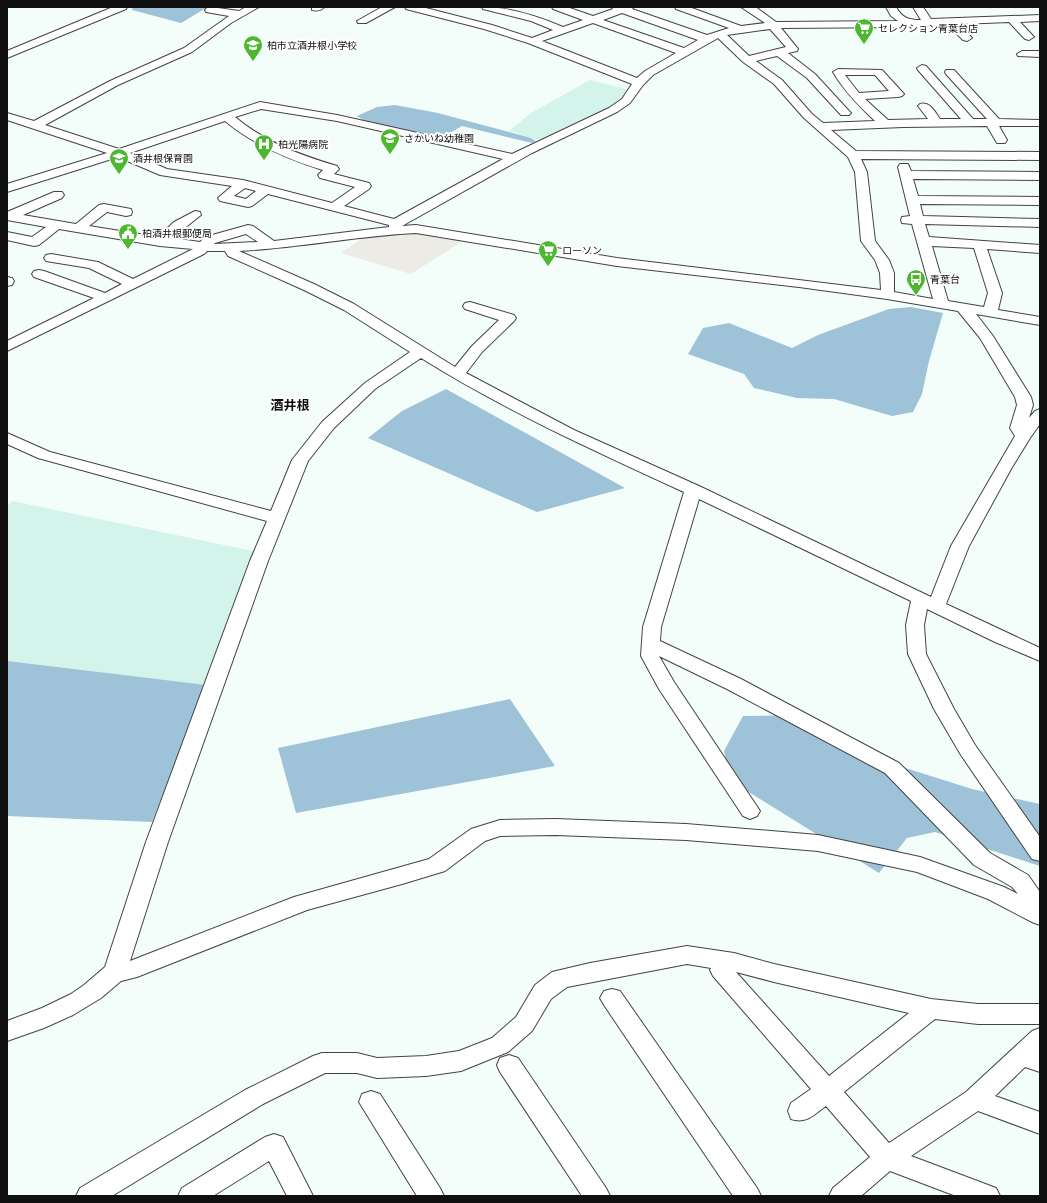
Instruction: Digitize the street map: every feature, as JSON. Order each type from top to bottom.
[{"type":"street","points":[[7,55],[122,7]]},
{"type":"street","points":[[214,7],[210,10],[239,14]]},
{"type":"street","points":[[35,125],[114,83],[188,50],[227,21],[254,7]]},
{"type":"street","points":[[362,21],[390,7]]},
{"type":"street","points":[[410,7],[488,27],[532,41],[638,83]]},
{"type":"street","points":[[487,7],[535,19],[562,30]]},
{"type":"street","points":[[488,27],[527,7]]},
{"type":"street","points":[[557,7],[684,52]]},
{"type":"street","points":[[680,7],[740,29]]},
{"type":"street","points":[[746,7],[755,10],[774,25],[793,49],[747,60]]},
{"type":"street","points":[[890,7],[895,14],[909,24]]},
{"type":"street","points":[[918,7],[928,23]]},
{"type":"street","points":[[532,41],[622,8],[707,39]]},
{"type":"street","points":[[9,217],[56,226],[160,242],[203,247],[230,248],[272,245],[395,226],[528,150],[613,110],[626,101],[638,83],[649,73],[707,39],[719,34],[740,29],[774,25],[909,24],[1040,18]]},
{"type":"street","points":[[1013,20],[1029,37]]},
{"type":"street","points":[[950,22],[967,38]]},
{"type":"street","points":[[719,34],[747,60],[778,82],[808,116],[853,155],[861,172],[868,241],[882,260],[887,274],[887,295]]},
{"type":"street","points":[[779,52],[811,76],[845,113]]},
{"type":"street","points":[[1022,54],[1040,54]]},
{"type":"street","points":[[922,68],[969,121]]},
{"type":"street","points":[[858,96],[898,94],[878,72],[838,72],[842,80],[871,111],[884,122]]},
{"type":"street","points":[[950,72],[993,122],[1002,140]]},
{"type":"street","points":[[7,188],[119,153],[260,106],[270,106],[337,118],[514,158]]},
{"type":"street","points":[[924,106],[937,122]]},
{"type":"street","points":[[808,116],[871,111]]},
{"type":"street","points":[[7,116],[119,153],[164,172],[243,184],[334,207],[395,226],[617,262],[792,282],[887,295],[1040,321]]},
{"type":"street","points":[[227,117],[244,131],[272,147],[298,158],[333,169],[324,174],[365,186],[334,207]]},
{"type":"street","points":[[821,128],[884,122],[969,121],[1040,123]]},
{"type":"street","points":[[853,155],[1040,156]]},
{"type":"street","points":[[942,304],[924,241],[912,221],[913,200],[905,171],[966,176],[1040,176]]},
{"type":"street","points":[[966,176],[997,245]]},
{"type":"street","points":[[243,184],[224,198],[248,203],[266,190]]},
{"type":"street","points":[[9,217],[58,195]]},
{"type":"street","points":[[913,200],[1040,201]]},
{"type":"street","points":[[78,229],[104,208],[126,212]]},
{"type":"street","points":[[160,242],[179,225],[195,215]]},
{"type":"street","points":[[912,221],[1040,223]]},
{"type":"street","points":[[7,236],[34,242],[56,226]]},
{"type":"street","points":[[7,347],[199,251],[210,240],[248,229],[272,245]]},
{"type":"street","points":[[924,241],[1040,249]]},
{"type":"street","points":[[979,244],[996,293],[990,312]]},
{"type":"street","points":[[230,248],[233,253],[309,287],[349,307],[457,374],[568,433],[693,490],[1040,655]]},
{"type":"street","points":[[51,258],[93,265],[134,284]]},
{"type":"street","points":[[39,274],[106,298]]},
{"type":"street","points":[[457,374],[477,349],[509,318],[470,306]]},
{"type":"street","points":[[963,308],[986,336],[1023,397],[1025,405],[1018,428],[1023,436]]},
{"type":"street","points":[[7,1031],[50,1017],[104,984],[115,972],[157,842],[276,518],[300,460],[328,425],[370,386],[421,351]]},
{"type":"street","points":[[1040,414],[1023,436],[915,625],[917,654],[944,709],[968,750],[1040,853]]},
{"type":"street","points":[[7,438],[44,455],[276,518]]},
{"type":"street","points":[[693,490],[652,627],[650,656],[666,684],[750,811]]},
{"type":"street","points":[[651,644],[742,688],[892,768],[912,786],[945,823],[982,859],[1020,881],[1040,908]]},
{"type":"street","points":[[115,972],[129,971],[302,903],[402,876],[437,864],[478,835],[500,828],[556,827],[686,832],[818,843],[920,865],[996,893],[1040,916]]},
{"type":"street","points":[[89,1196],[254,1097],[322,1063],[357,1063],[377,1068],[426,1066],[461,1061],[500,1045],[524,1024],[543,992],[560,979],[590,972],[688,954],[734,962],[774,973],[931,1009],[978,1014],[1040,1014]]},
{"type":"street","points":[[721,970],[887,1158],[987,1196]]},
{"type":"street","points":[[612,998],[748,1196]]},
{"type":"street","points":[[800,1111],[828,1092],[931,1009]]},
{"type":"street","points":[[842,1196],[887,1158],[1031,1059],[1040,1038]]},
{"type":"street","points":[[509,1065],[597,1196]]},
{"type":"street","points":[[975,1098],[1040,1123]]},
{"type":"street","points":[[371,1102],[431,1196]]},
{"type":"street","points":[[191,1196],[274,1145],[300,1196]]},
{"type":"shaded area","points":[[133,7],[218,7],[206,8],[181,23],[132,10]]},
{"type":"shaded area","points":[[395,105],[438,113],[531,138],[536,141],[532,143],[462,126],[443,137],[366,122],[357,116],[377,107]]},
{"type":"shaded area","points":[[406,232],[464,240],[411,274],[341,253],[364,237]]},
{"type":"shaded area","points":[[911,307],[943,313],[929,361],[922,394],[913,412],[892,416],[834,399],[797,398],[754,388],[744,374],[688,354],[703,328],[729,323],[792,348],[818,335],[889,309]]},
{"type":"shaded area","points":[[446,389],[625,488],[537,512],[368,438],[402,411]]},
{"type":"shaded area","points":[[7,661],[206,685],[152,822],[7,816]]},
{"type":"shaded area","points":[[510,699],[555,766],[296,813],[278,748]]},
{"type":"shaded area","points":[[800,715],[896,765],[972,789],[1040,804],[1040,866],[935,832],[907,838],[879,873],[731,781],[724,751],[743,716]]},
{"type":"green space","points":[[590,80],[626,89],[626,91],[618,101],[604,111],[539,140],[509,131],[531,113]]},
{"type":"green space","points":[[12,501],[253,551],[205,686],[7,662],[7,506]]},
{"type":"place","name":"セレクション青葉台店","points":[[864,45]]},
{"type":"place","name":"柏市立酒井根小学校","points":[[253,62]]},
{"type":"place","name":"さかいね幼稚園","points":[[390,155]]},
{"type":"place","name":"柏光陽病院","points":[[264,161]]},
{"type":"place","name":"酒井根保育園","points":[[119,175]]},
{"type":"place","name":"柏酒井根郵便局","points":[[128,250]]},
{"type":"place","name":"ローソン","points":[[548,267]]},
{"type":"place","name":"青葉台","points":[[916,296]]},
{"type":"district","name":"酒井根","points":[[290,405]]}]
